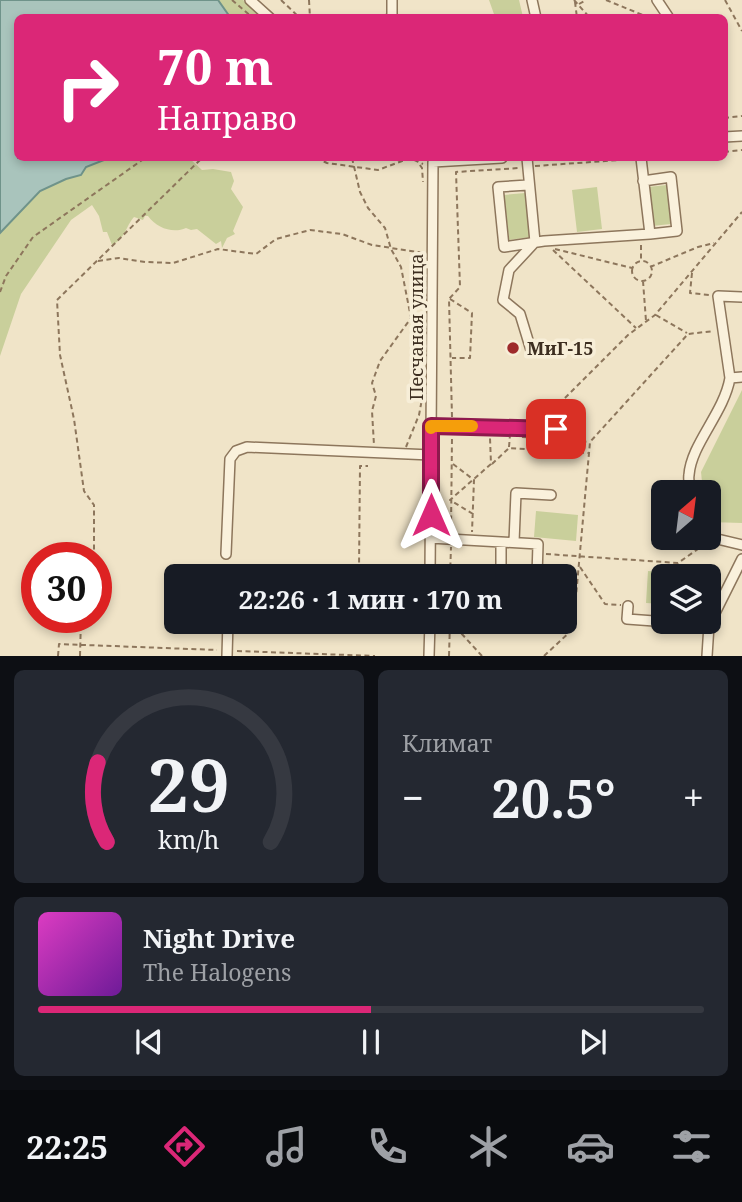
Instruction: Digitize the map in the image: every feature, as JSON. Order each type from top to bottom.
[{"type":"street","points":[[250,0],[266,14]]},
{"type":"street","points":[[432,163],[460,161]]},
{"type":"street","points":[[641,161],[645,235]]},
{"type":"street","points":[[527,162],[535,242],[509,270],[503,300],[520,314],[531,350]]},
{"type":"street","name":"Песчаная улица","points":[[430,564],[432,163]]},
{"type":"street","points":[[528,184],[498,187],[504,247],[535,242],[677,231],[671,177],[643,181]]},
{"type":"street","points":[[689,480],[689,473],[699,445],[727,392],[730,378],[718,296],[742,297]]},
{"type":"street","points":[[730,378],[742,377]]},
{"type":"street","points":[[431,426],[510,432],[556,429]]},
{"type":"street","points":[[226,554],[230,459],[236,451],[247,447],[431,455]]},
{"type":"street","points":[[514,542],[516,493],[551,495]]},
{"type":"street","points":[[430,538],[538,544],[538,564]]},
{"type":"street","points":[[721,540],[742,545]]},
{"type":"street","points":[[500,542],[501,564]]},
{"type":"street","points":[[721,601],[742,559]]},
{"type":"street","points":[[628,606],[627,620],[651,621]]},
{"type":"street","points":[[227,653],[228,634]]},
{"type":"street","points":[[429,656],[430,634]]},
{"type":"street","points":[[707,656],[708,634]]},
{"type":"path","points":[[232,0],[248,14]]},
{"type":"path","points":[[574,0],[587,14]]},
{"type":"path","points":[[578,4],[586,0]]},
{"type":"path","points":[[606,0],[640,14]]},
{"type":"path","points":[[725,0],[742,31]]},
{"type":"path","points":[[283,1],[296,14]]},
{"type":"path","points":[[0,292],[6,276],[33,237],[141,161]]},
{"type":"path","points":[[94,542],[94,505],[84,491],[75,419],[60,355],[57,300],[199,161]]},
{"type":"path","points":[[323,161],[378,170],[402,161]]},
{"type":"path","points":[[353,161],[360,192],[368,208],[385,228],[391,249],[401,267],[411,318],[424,359]]},
{"type":"path","points":[[460,287],[456,172],[527,162],[556,161]]},
{"type":"path","points":[[556,429],[559,404],[637,328],[655,315],[742,212]]},
{"type":"path","points":[[97,261],[119,258],[173,262],[218,249],[256,254],[276,239],[310,230],[342,234],[391,249],[433,255]]},
{"type":"path","points":[[632,268],[641,261],[645,235]]},
{"type":"path","points":[[650,267],[698,247],[715,243]]},
{"type":"path","points":[[632,268],[552,249],[637,328]]},
{"type":"path","points":[[641,261],[650,267]]},
{"type":"path","points":[[643,281],[649,277],[650,267]]},
{"type":"path","points":[[632,268],[635,278],[643,281]]},
{"type":"path","points":[[692,271],[690,293],[718,296]]},
{"type":"path","points":[[643,281],[646,322]]},
{"type":"path","points":[[449,299],[472,313],[470,358],[451,358]]},
{"type":"path","points":[[655,315],[688,334],[722,330]]},
{"type":"path","points":[[374,453],[372,411],[376,396],[372,383],[380,361],[411,318]]},
{"type":"path","points":[[544,656],[573,629],[590,442],[688,334]]},
{"type":"path","points":[[403,454],[419,415],[422,397]]},
{"type":"path","points":[[472,514],[450,500],[509,448],[510,432],[500,436]]},
{"type":"path","points":[[490,435],[491,464]]},
{"type":"path","points":[[522,438],[590,442]]},
{"type":"path","points":[[509,448],[588,453]]},
{"type":"path","points":[[452,463],[474,480]]},
{"type":"path","points":[[359,564],[360,466],[368,466]]},
{"type":"path","points":[[472,537],[474,480]]},
{"type":"path","points":[[450,564],[451,539]]},
{"type":"path","points":[[538,553],[678,563],[695,550]]},
{"type":"path","points":[[579,566],[605,604],[628,606]]},
{"type":"path","points":[[79,656],[80,633]]},
{"type":"path","points":[[449,656],[450,634]]},
{"type":"path","points":[[462,634],[482,656]]},
{"type":"path","points":[[58,656],[59,644],[227,653],[375,656]]},
{"type":"green space","points":[[218,0],[243,0],[260,14],[228,14]]},
{"type":"green space","points":[[489,0],[519,0],[522,14],[494,14]]},
{"type":"green space","points":[[101,161],[192,161],[202,170],[231,172],[234,181],[231,189],[243,207],[233,231],[235,234],[227,238],[222,248],[221,241],[216,244],[197,229],[166,229],[145,216],[143,220],[134,217],[123,236],[112,245],[107,232],[103,232],[99,216],[92,205],[71,220],[21,294],[0,356],[0,233],[40,191],[81,175],[86,167]]},
{"type":"green space","points":[[667,185],[671,224],[652,226],[648,187]]},
{"type":"green space","points":[[597,187],[602,229],[577,232],[572,190]]},
{"type":"green space","points":[[525,193],[530,237],[509,240],[504,195]]},
{"type":"green space","points":[[742,390],[742,523],[721,522],[721,480],[702,480],[701,472]]},
{"type":"green space","points":[[536,511],[578,515],[576,541],[534,537]]},
{"type":"green space","points":[[648,571],[651,571],[651,603],[646,603]]},
{"type":"water","points":[[0,0],[218,0],[228,14],[14,14],[14,161],[101,161],[86,167],[81,175],[40,191],[0,233]]},
{"type":"slow traffic","points":[[431,428],[472,426]]},
{"type":"place","name":"МиГ-15","points":[[513,348]]},
{"type":"route","points":[[431,515],[431,426],[556,429]]}]
